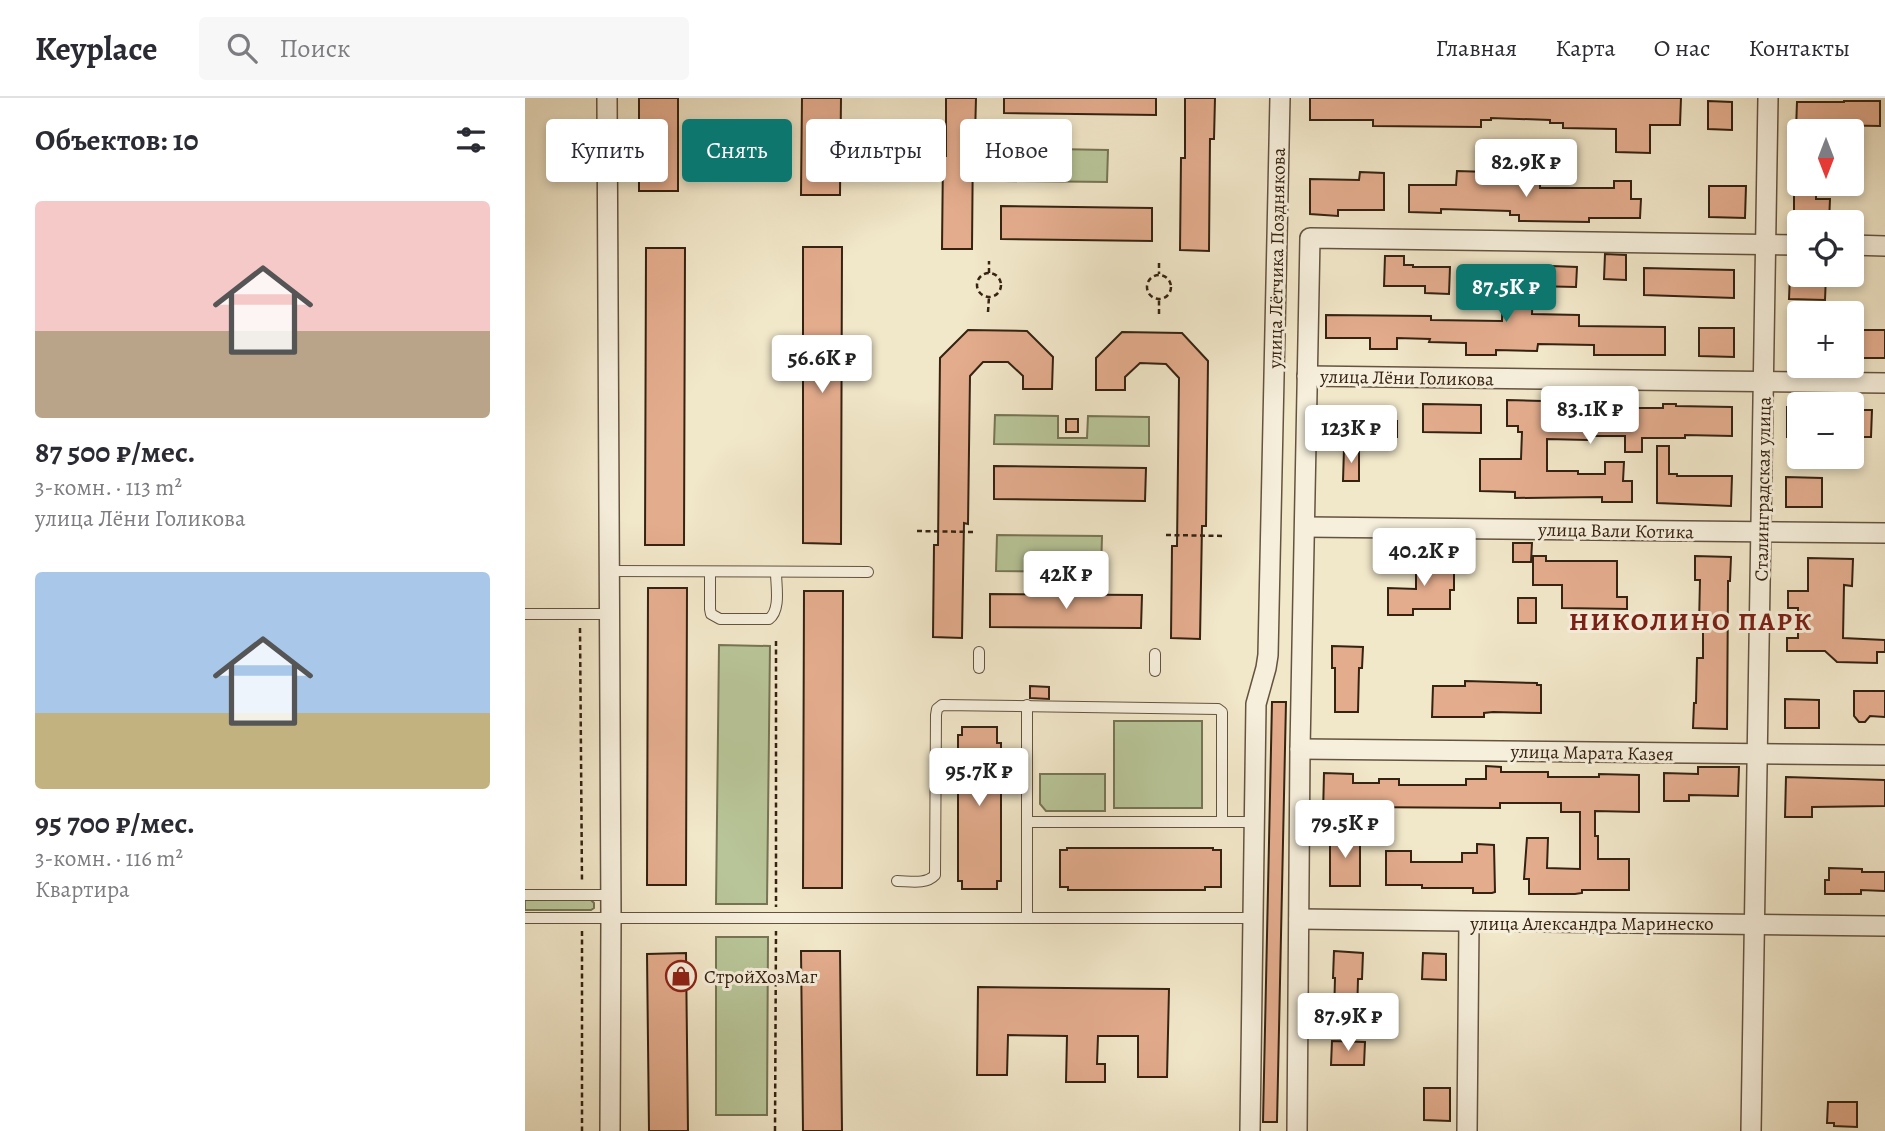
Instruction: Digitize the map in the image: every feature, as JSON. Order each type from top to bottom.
[{"type":"street","points":[[607,98],[610,1131]]},
{"type":"street","name":"улица Лётчика Позднякова","points":[[1250,1131],[1256,704],[1268,655],[1280,98]]},
{"type":"street","name":"Сталинградская улица","points":[[1751,1131],[1768,98]]},
{"type":"street","name":"улица Лётчика Позднякова","points":[[1297,1131],[1300,749],[1310,239],[1765,245]]},
{"type":"street","points":[[1765,245],[1787,245]]},
{"type":"street","points":[[1864,246],[1885,246]]},
{"type":"street","name":"улица Лёни Голикова","points":[[1307,376],[1885,383]]},
{"type":"street","name":"улица Вали Котика","points":[[1305,527],[1885,533]]},
{"type":"street","name":"улица Марата Казея","points":[[1300,749],[1885,755]]},
{"type":"street","name":"улица Александра Маринеско","points":[[1300,919],[1885,926]]},
{"type":"street","points":[[1467,1131],[1469,922]]},
{"type":"lane","points":[[609,571],[867,572]]},
{"type":"lane","points":[[710,572],[711,614],[720,619],[769,619],[773,616],[776,608],[776,572]]},
{"type":"lane","points":[[525,614],[609,614]]},
{"type":"lane","points":[[979,652],[979,668]]},
{"type":"lane","points":[[1154,671],[1155,654]]},
{"type":"lane","points":[[897,881],[924,881],[935,875],[936,715],[937,709],[942,705],[1218,709],[1222,717],[1222,822]]},
{"type":"lane","points":[[1027,705],[1027,918]]},
{"type":"lane","points":[[1027,822],[1254,822]]},
{"type":"lane","points":[[525,895],[611,895]]},
{"type":"lane","points":[[525,918],[1253,918]]},
{"type":"path","points":[[989,261],[989,272]]},
{"type":"path","points":[[1159,263],[1159,275]]},
{"type":"path","points":[[989,272],[1001,282],[998,293],[989,298],[976,288],[979,277],[989,272]]},
{"type":"path","points":[[1159,275],[1169,280],[1171,285],[1168,295],[1159,300],[1150,295],[1147,285],[1154,276],[1159,275]]},
{"type":"path","points":[[988,312],[989,298]]},
{"type":"path","points":[[1159,300],[1159,314]]},
{"type":"path","points":[[917,531],[975,532]]},
{"type":"path","points":[[1166,535],[1225,536]]},
{"type":"path","points":[[580,626],[582,883]]},
{"type":"path","points":[[775,1131],[776,640]]},
{"type":"path","points":[[582,927],[582,1131]]},
{"type":"green space","points":[[1072,149],[1108,150],[1107,182],[1072,182]]},
{"type":"green space","points":[[995,415],[1058,416],[1058,438],[1087,438],[1088,416],[1149,417],[1149,446],[994,444]]},
{"type":"green space","points":[[997,535],[1102,536],[1101,572],[996,571]]},
{"type":"green space","points":[[719,645],[770,646],[767,904],[716,904]]},
{"type":"green space","points":[[1114,721],[1202,721],[1202,808],[1114,808]]},
{"type":"green space","points":[[1040,774],[1105,774],[1105,811],[1046,811],[1040,804]]},
{"type":"green space","points":[[525,900],[591,900],[594,908],[525,910]]},
{"type":"green space","points":[[716,937],[768,937],[767,1115],[716,1115]]},
{"type":"building","points":[[639,98],[678,98],[678,191],[639,191],[639,182],[668,182],[668,119],[639,119]]},
{"type":"building","points":[[802,98],[841,98],[841,119],[806,119],[806,182],[840,182],[840,195],[801,195]]},
{"type":"building","points":[[946,98],[976,98],[975,119],[960,119],[960,182],[973,182],[972,249],[942,249]]},
{"type":"building","points":[[1004,98],[1156,98],[1156,115],[1004,113]]},
{"type":"building","points":[[1185,98],[1215,98],[1214,139],[1210,139],[1209,251],[1180,250]]},
{"type":"building","points":[[1310,98],[1681,98],[1680,125],[1650,125],[1650,153],[1616,152],[1616,129],[1563,128],[1563,123],[1550,123],[1550,120],[1491,118],[1481,120],[1481,127],[1373,126],[1373,120],[1310,120]]},
{"type":"building","points":[[1708,101],[1732,102],[1732,130],[1708,129]]},
{"type":"building","points":[[1880,101],[1880,126],[1864,126],[1864,119],[1796,119],[1797,102]]},
{"type":"building","points":[[1457,171],[1488,172],[1487,179],[1540,180],[1540,188],[1614,188],[1614,181],[1631,181],[1631,199],[1641,199],[1640,218],[1589,218],[1589,222],[1519,221],[1519,215],[1510,215],[1510,211],[1441,209],[1441,213],[1409,212],[1409,185],[1456,185]]},
{"type":"building","points":[[1360,172],[1384,173],[1384,210],[1338,210],[1338,216],[1310,214],[1310,179],[1359,180]]},
{"type":"building","points":[[1709,186],[1746,186],[1745,218],[1709,217]]},
{"type":"building","points":[[1794,196],[1830,199],[1830,210],[1794,210]]},
{"type":"building","points":[[1001,206],[1152,208],[1152,241],[1001,239]]},
{"type":"building","points":[[803,247],[842,247],[841,544],[803,543]]},
{"type":"building","points":[[646,248],[685,248],[684,545],[645,545]]},
{"type":"building","points":[[1605,254],[1626,255],[1626,280],[1604,279]]},
{"type":"building","points":[[1385,256],[1404,256],[1404,265],[1413,267],[1450,267],[1449,294],[1425,293],[1425,286],[1384,286]]},
{"type":"building","points":[[1503,267],[1577,267],[1576,287],[1533,286],[1532,314],[1579,315],[1579,326],[1665,327],[1665,355],[1594,355],[1594,345],[1538,344],[1537,351],[1496,350],[1496,355],[1466,355],[1466,343],[1397,338],[1397,349],[1370,349],[1370,338],[1326,338],[1326,315],[1431,316],[1431,320],[1502,321]]},
{"type":"building","points":[[1644,268],[1734,270],[1734,298],[1644,295]]},
{"type":"building","points":[[1790,287],[1826,287],[1825,300],[1789,299]]},
{"type":"building","points":[[1699,328],[1734,328],[1734,357],[1699,356]]},
{"type":"building","points":[[968,330],[1027,331],[1053,357],[1052,389],[1023,389],[1023,376],[1008,362],[983,362],[970,376],[968,524],[964,523],[962,638],[933,637],[934,545],[938,545],[940,358]]},
{"type":"building","points":[[1864,330],[1885,330],[1885,358],[1864,358]]},
{"type":"building","points":[[1122,332],[1182,333],[1208,361],[1206,526],[1202,526],[1200,639],[1171,638],[1172,546],[1177,546],[1179,378],[1166,364],[1140,363],[1125,377],[1125,390],[1096,390],[1096,358]]},
{"type":"building","points":[[1507,400],[1542,401],[1542,407],[1569,407],[1569,410],[1605,410],[1605,404],[1628,405],[1628,408],[1663,408],[1663,404],[1732,407],[1732,436],[1642,438],[1642,452],[1625,452],[1625,436],[1588,436],[1588,440],[1547,439],[1547,471],[1605,474],[1605,462],[1624,462],[1623,481],[1632,481],[1632,502],[1602,502],[1602,497],[1515,498],[1515,492],[1480,491],[1480,459],[1521,459],[1522,432],[1518,432],[1518,426],[1507,426]]},
{"type":"building","points":[[1423,404],[1481,405],[1481,433],[1423,432]]},
{"type":"building","points":[[1864,410],[1872,410],[1871,437],[1864,437]]},
{"type":"building","points":[[1373,414],[1388,415],[1388,421],[1397,421],[1397,437],[1362,437],[1363,421],[1372,421]]},
{"type":"building","points":[[1066,419],[1078,419],[1078,432],[1066,432]]},
{"type":"building","points":[[1657,446],[1669,446],[1669,474],[1732,476],[1731,506],[1657,503]]},
{"type":"building","points":[[1344,448],[1359,448],[1359,481],[1343,481]]},
{"type":"building","points":[[994,466],[1146,468],[1145,501],[994,499]]},
{"type":"building","points":[[1786,477],[1822,478],[1822,507],[1786,507]]},
{"type":"building","points":[[1513,543],[1532,543],[1531,562],[1513,562]]},
{"type":"building","points":[[1416,554],[1431,554],[1431,560],[1451,560],[1450,573],[1454,573],[1454,590],[1450,590],[1450,609],[1413,609],[1413,615],[1388,615],[1388,588],[1416,589]]},
{"type":"building","points":[[1533,556],[1546,556],[1546,561],[1617,561],[1617,597],[1627,597],[1627,609],[1562,608],[1562,585],[1533,585]]},
{"type":"building","points":[[1695,556],[1731,557],[1728,581],[1727,729],[1693,728],[1697,658],[1703,658],[1703,625],[1699,625],[1700,580],[1695,580]]},
{"type":"building","points":[[1808,558],[1853,559],[1852,586],[1844,585],[1843,638],[1885,640],[1885,652],[1877,652],[1877,663],[1837,662],[1825,651],[1787,651],[1787,638],[1798,638],[1798,608],[1788,608],[1788,591],[1808,591]]},
{"type":"building","points":[[648,588],[687,588],[686,885],[647,885]]},
{"type":"building","points":[[804,591],[843,591],[842,888],[803,888]]},
{"type":"building","points":[[990,594],[1142,595],[1141,628],[990,627]]},
{"type":"building","points":[[1518,598],[1536,598],[1536,623],[1518,623]]},
{"type":"building","points":[[1332,646],[1363,647],[1362,668],[1359,668],[1358,712],[1335,712]]},
{"type":"building","points":[[1465,681],[1537,683],[1541,685],[1541,713],[1493,712],[1484,713],[1484,717],[1432,717],[1433,686],[1465,686]]},
{"type":"building","points":[[1030,686],[1049,687],[1049,699],[1030,698]]},
{"type":"building","points":[[1854,691],[1885,691],[1885,717],[1870,716],[1865,722],[1859,722],[1854,716]]},
{"type":"building","points":[[1785,699],[1819,700],[1819,728],[1785,728]]},
{"type":"building","points":[[1272,702],[1286,702],[1277,1122],[1263,1122]]},
{"type":"building","points":[[962,727],[997,727],[997,743],[1001,743],[1001,881],[997,881],[997,889],[962,889],[962,881],[958,881],[958,735],[962,735]]},
{"type":"building","points":[[1486,766],[1501,767],[1501,772],[1548,772],[1548,777],[1639,775],[1639,812],[1595,811],[1598,859],[1629,859],[1629,890],[1529,894],[1529,879],[1524,879],[1527,838],[1548,838],[1547,868],[1580,869],[1580,812],[1561,812],[1561,803],[1500,803],[1500,808],[1352,807],[1342,808],[1342,815],[1323,815],[1324,773],[1353,774],[1353,783],[1379,783],[1379,779],[1399,779],[1399,785],[1466,785],[1466,779],[1486,779]]},
{"type":"building","points":[[1698,767],[1739,767],[1738,796],[1689,795],[1689,801],[1664,801],[1664,773],[1698,774]]},
{"type":"building","points":[[1786,777],[1885,780],[1885,806],[1812,807],[1812,817],[1785,817]]},
{"type":"building","points":[[1330,834],[1360,834],[1360,886],[1330,886]]},
{"type":"building","points":[[1477,844],[1494,845],[1495,892],[1473,893],[1473,888],[1386,885],[1386,851],[1411,851],[1411,862],[1462,862],[1462,853],[1477,853]]},
{"type":"building","points":[[1060,850],[1221,850],[1221,887],[1205,887],[1205,890],[1068,890],[1068,887],[1060,887]]},
{"type":"building","points":[[1829,868],[1885,872],[1885,891],[1861,890],[1861,894],[1825,894],[1825,880],[1829,880]]},
{"type":"building","points":[[801,951],[840,951],[842,1131],[803,1131]]},
{"type":"building","points":[[1334,951],[1363,953],[1362,979],[1358,979],[1357,1016],[1334,1015]]},
{"type":"building","points":[[686,953],[688,1131],[649,1131],[647,954]]},
{"type":"building","points":[[1423,953],[1446,954],[1446,980],[1422,979]]},
{"type":"building","points":[[978,987],[1169,989],[1167,1077],[1138,1077],[1138,1036],[1098,1036],[1097,1064],[1105,1064],[1105,1082],[1066,1082],[1067,1036],[1008,1035],[1007,1075],[977,1075]]},
{"type":"building","points":[[1332,1041],[1365,1042],[1364,1065],[1331,1065]]},
{"type":"building","points":[[1424,1088],[1450,1088],[1450,1121],[1424,1120]]},
{"type":"building","points":[[1828,1102],[1857,1102],[1857,1127],[1827,1123]]},
{"type":"place","name":"СтройХозМаг","points":[[681,976]]},
{"type":"district","name":"НИКОЛИНО ПАРК","points":[[1691,621]]}]
